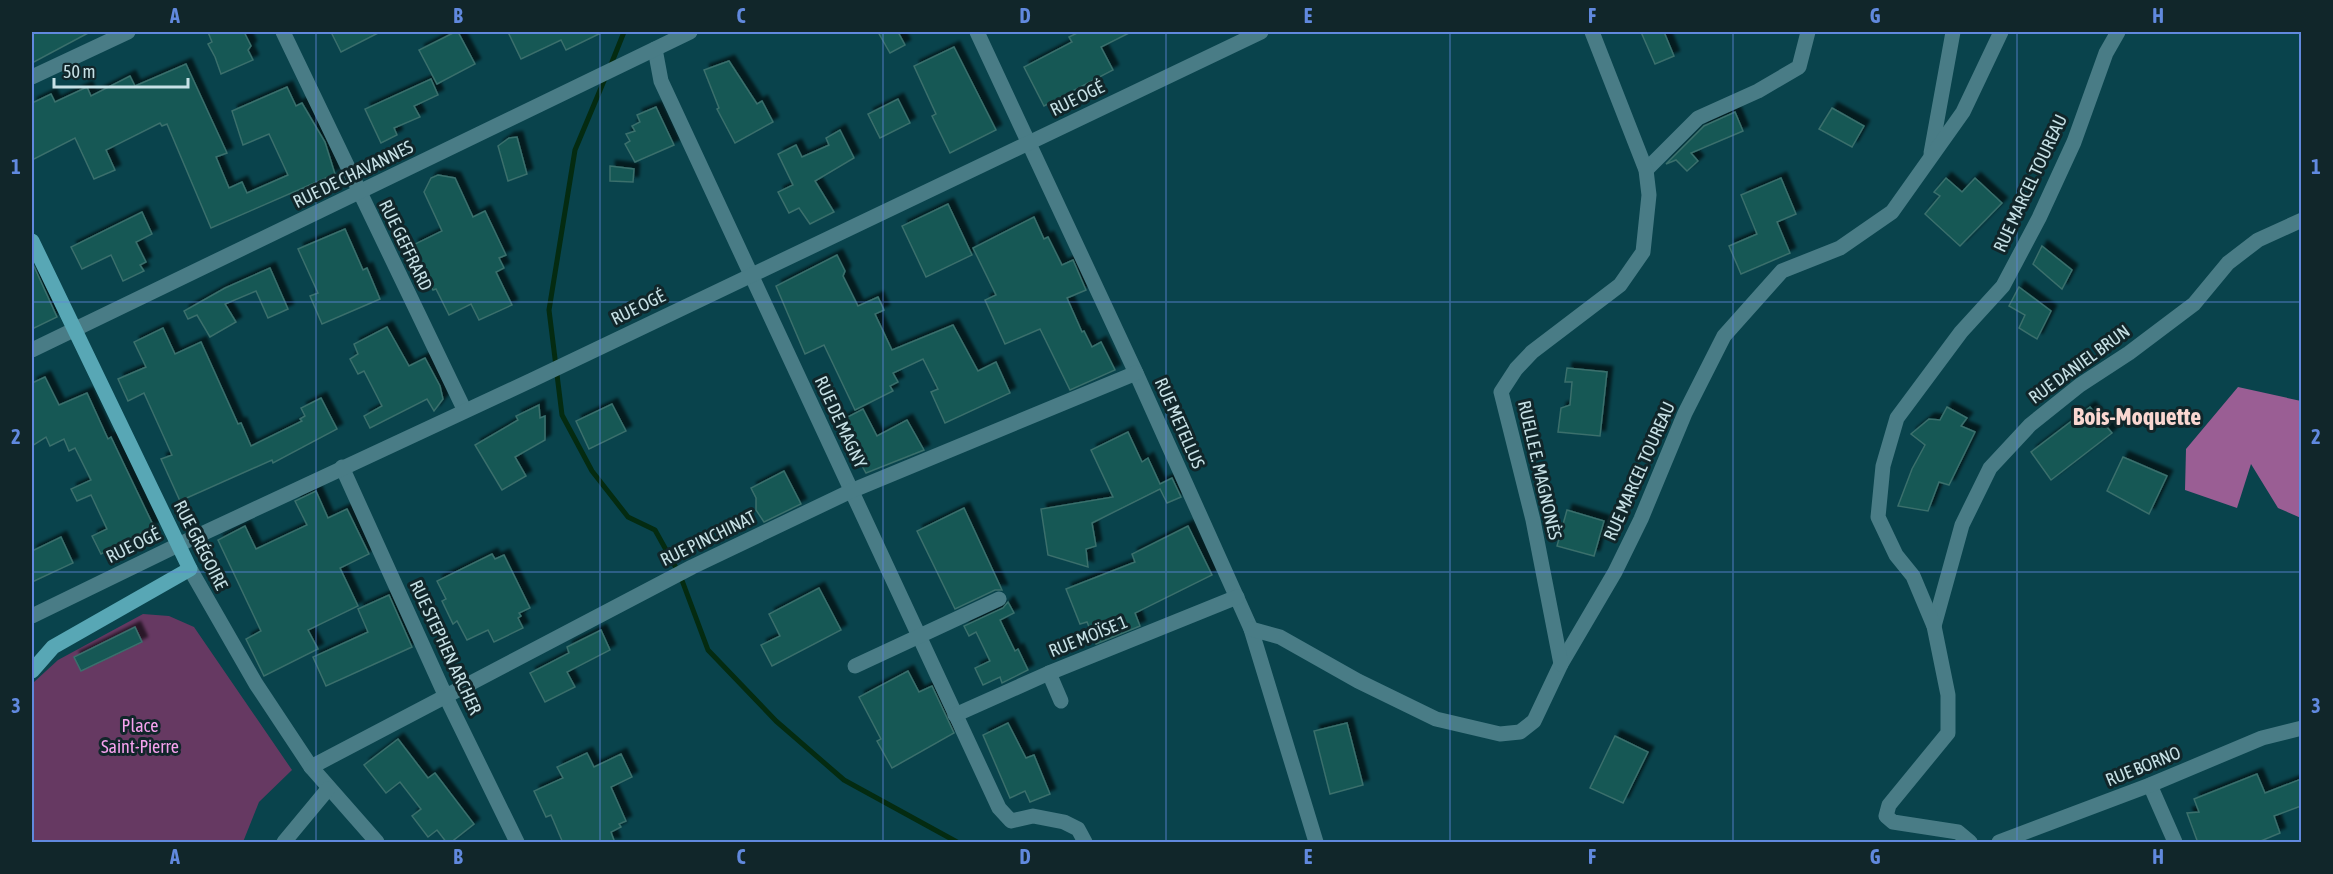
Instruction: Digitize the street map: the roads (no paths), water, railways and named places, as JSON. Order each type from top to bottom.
[{"type":"main road","name":"RUE GRÉGOIRE","points":[[32,241],[190,569]]},
{"type":"main road","points":[[32,671],[53,647],[190,569]]},
{"type":"street","points":[[32,77],[128,32]]},
{"type":"street","name":"RUE GEFFRARD","points":[[284,32],[464,410]]},
{"type":"street","name":"RUE DE CHAVANNES","points":[[32,350],[690,32]]},
{"type":"street","name":"RUE METELLUS","points":[[977,32],[1136,374],[1251,629],[1316,843]]},
{"type":"street","name":"RUE OGÉ","points":[[32,616],[1261,32]]},
{"type":"street","name":"RUELLE E. MAGNONÈS","points":[[1561,664],[1533,520],[1501,392],[1516,369],[1532,352],[1620,285],[1642,252],[1649,195],[1646,170],[1592,32]]},
{"type":"street","points":[[1646,170],[1698,118],[1758,91],[1799,67],[1808,32]]},
{"type":"street","points":[[1930,159],[1953,32]]},
{"type":"street","name":"RUE MARCEL TOUREAU","points":[[1251,629],[1280,637],[1358,681],[1436,719],[1500,734],[1520,732],[1534,722],[1561,664],[1615,572],[1641,519],[1685,413],[1724,336],[1782,271],[1840,248],[1892,212],[1963,112],[2001,32]]},
{"type":"street","name":"RUE MARCEL TOUREAU","points":[[1970,843],[1958,832],[1893,822],[1886,816],[1889,805],[1948,733],[1948,695],[1934,626],[1913,576],[1896,555],[1878,517],[1883,466],[1897,418],[1961,332],[2002,286],[2074,142],[2106,53],[2118,32]]},
{"type":"street","name":"RUE DE MAGNY","points":[[655,49],[661,81],[999,808],[1011,822],[1033,816],[1064,822],[1078,829],[1085,843]]},
{"type":"street","name":"RUE DANIEL BRUN","points":[[1934,626],[1962,525],[1989,468],[2038,418],[2080,385],[2129,353],[2194,304],[2228,263],[2258,240],[2301,220]]},
{"type":"street","name":"RUE PINCHINAT","points":[[311,767],[660,583],[851,491],[1136,374]]},
{"type":"street","name":"RUE STEPHEN ARCHER","points":[[342,467],[446,697],[517,843]]},
{"type":"street","name":"RUE GRÉGOIRE","points":[[190,569],[256,684],[311,767],[377,843]]},
{"type":"street","name":"RUE MOÏSE 1","points":[[955,715],[1048,673],[1237,597]]},
{"type":"street","points":[[855,666],[999,599]]},
{"type":"street","points":[[1048,673],[1061,702]]},
{"type":"street","name":"RUE BORNO","points":[[1999,843],[2150,785],[2262,738],[2301,728]]},
{"type":"street","points":[[2150,785],[2175,843]]},
{"type":"street","points":[[284,843],[328,789]]},
{"type":"waterway","points":[[610,67],[624,32]]},
{"type":"waterway","points":[[606,76],[575,150],[549,310],[562,415],[592,471],[628,517],[655,530],[680,575],[708,650],[776,721],[844,780],[957,842]]},
{"type":"district","name":"Bois-Moquette","points":[[2137,416]]},
{"type":"park label","name":"Place Saint-Pierre","points":[[140,735]]}]
